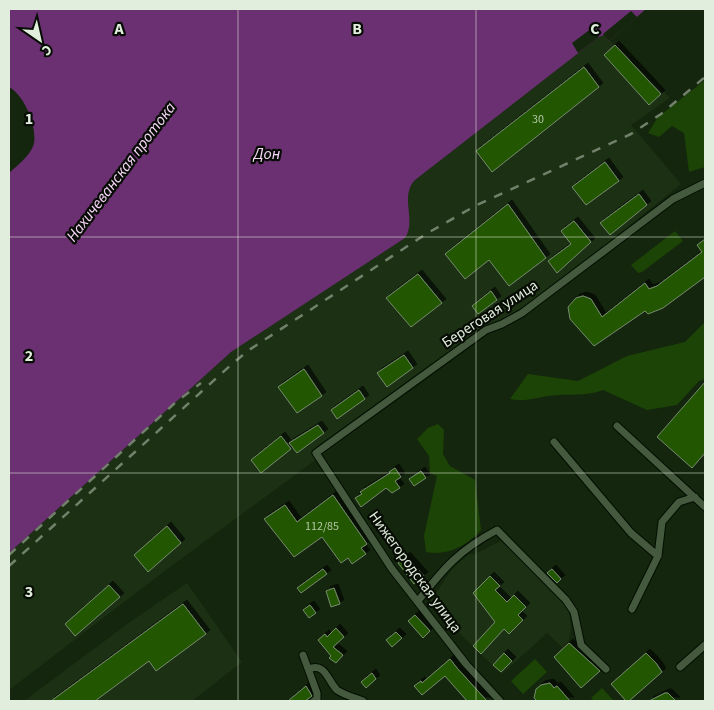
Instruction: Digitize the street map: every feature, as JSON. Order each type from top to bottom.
[{"type":"street","name":"Береговая улица","points":[[316,453],[486,330],[522,313],[673,199],[705,183]]},
{"type":"street","points":[[617,426],[705,508]]},
{"type":"street","points":[[554,442],[631,533],[658,556]]},
{"type":"street","name":"Нижегородская улица","points":[[316,453],[392,568],[466,664],[500,701]]},
{"type":"street","points":[[632,609],[658,556],[662,522],[679,502],[695,497]]},
{"type":"street","points":[[418,601],[450,561],[473,543],[497,530],[566,600],[574,612],[581,644],[606,669]]},
{"type":"street","points":[[680,667],[705,645]]},
{"type":"street","points":[[303,655],[317,693],[317,699],[314,701]]},
{"type":"street","points":[[309,669],[314,666],[321,668],[336,689],[363,701]]},
{"type":"shaded area","points":[[604,35],[670,98],[631,125],[681,184],[592,256],[166,570],[9,690],[9,553],[231,352],[405,238],[409,227],[407,192],[415,180]]},
{"type":"shaded area","points":[[501,541],[563,601],[569,612],[571,628],[569,640],[562,647],[547,633],[502,674],[430,602],[452,569],[469,554],[473,555]]},
{"type":"shaded area","points":[[187,583],[242,662],[192,701],[24,701],[130,622]]},
{"type":"green space","points":[[705,80],[705,167],[689,172],[684,133],[672,126],[659,137],[648,133],[658,117]]},
{"type":"green space","points":[[675,231],[683,241],[642,272],[638,273],[631,265]]},
{"type":"green space","points":[[705,322],[705,379],[699,381],[677,405],[647,410],[603,390],[525,400],[510,399],[528,374],[578,381],[627,356],[685,342]]},
{"type":"green space","points":[[438,424],[444,430],[443,454],[450,466],[475,480],[481,530],[463,545],[449,551],[434,553],[426,552],[424,536],[437,476],[430,473],[429,456],[417,439],[428,428]]},
{"type":"green space","points":[[535,659],[547,672],[523,694],[511,681]]},
{"type":"green space","points":[[602,688],[614,701],[594,701],[591,698]]},
{"type":"water","name":"Дон","points":[[9,9],[646,9],[609,41],[604,35],[599,37],[415,180],[408,194],[409,224],[405,238],[231,352],[9,553],[9,173],[24,160],[33,147],[34,136],[31,119],[24,103],[15,91],[9,87]]},
{"type":"pier","points":[[631,11],[637,17],[609,41],[603,34]]},
{"type":"pier","points":[[592,28],[599,37],[578,53],[572,43]]},
{"type":"building","points":[[615,45],[661,94],[649,105],[604,55]]},
{"type":"building","points":[[584,67],[599,87],[492,172],[476,151]]},
{"type":"building","points":[[605,162],[619,181],[586,205],[572,187]]},
{"type":"building","points":[[639,194],[647,205],[610,235],[600,223]]},
{"type":"building","points":[[508,204],[546,258],[509,286],[489,260],[465,279],[445,254]]},
{"type":"building","points":[[574,221],[591,242],[557,273],[548,261],[571,244],[561,231]]},
{"type":"building","points":[[705,239],[705,277],[663,308],[648,314],[645,311],[594,346],[570,319],[568,307],[576,298],[583,296],[591,299],[602,317],[645,283],[649,289],[657,286],[702,252],[697,245]]},
{"type":"building","points":[[418,274],[442,303],[411,327],[386,298]]},
{"type":"building","points":[[491,291],[497,300],[478,314],[472,306]]},
{"type":"building","points":[[404,355],[413,368],[387,387],[377,373]]},
{"type":"building","points":[[304,369],[322,396],[297,413],[278,387]]},
{"type":"building","points":[[705,382],[705,453],[692,468],[657,437]]},
{"type":"building","points":[[359,390],[365,399],[337,419],[331,410]]},
{"type":"building","points":[[318,425],[324,433],[297,453],[289,443]]},
{"type":"building","points":[[281,436],[291,449],[261,473],[251,460]]},
{"type":"building","points":[[395,468],[401,477],[395,481],[400,488],[392,493],[386,488],[361,507],[355,498],[362,494],[360,492]]},
{"type":"building","points":[[421,471],[426,478],[414,486],[409,479]]},
{"type":"building","points":[[333,495],[367,544],[361,548],[366,554],[352,564],[348,558],[341,563],[322,537],[294,557],[264,519],[285,505],[297,522]]},
{"type":"building","points":[[167,526],[181,543],[148,572],[134,555]]},
{"type":"building","points":[[406,556],[424,576],[414,584],[398,563]]},
{"type":"building","points":[[323,569],[327,574],[301,593],[297,588]]},
{"type":"building","points":[[552,569],[561,579],[557,583],[547,573]]},
{"type":"building","points":[[490,576],[500,586],[495,590],[507,602],[514,595],[526,607],[518,615],[523,620],[509,634],[504,629],[481,654],[473,646],[495,622],[473,593]]},
{"type":"building","points":[[109,585],[120,597],[75,636],[65,624]]},
{"type":"building","points":[[334,588],[340,604],[331,607],[326,591]]},
{"type":"building","points":[[183,604],[206,634],[156,671],[149,661],[95,701],[51,701]]},
{"type":"building","points":[[310,605],[316,613],[309,618],[303,610]]},
{"type":"building","points":[[415,615],[430,631],[423,638],[408,621]]},
{"type":"building","points":[[336,628],[344,637],[333,647],[343,655],[336,663],[329,658],[331,656],[318,640],[325,634],[327,637]]},
{"type":"building","points":[[396,632],[402,638],[392,647],[386,640]]},
{"type":"building","points":[[569,643],[600,671],[581,688],[554,657]]},
{"type":"building","points":[[504,653],[512,661],[501,672],[493,665]]},
{"type":"building","points":[[646,653],[662,672],[629,701],[626,701],[611,684]]},
{"type":"building","points":[[450,659],[487,701],[467,701],[445,676],[422,695],[414,686],[421,681],[422,683]]},
{"type":"building","points":[[372,673],[376,679],[366,688],[361,682]]},
{"type":"building","points":[[550,683],[554,688],[557,686],[570,701],[537,701],[534,698],[536,689],[541,685]]},
{"type":"building","points":[[306,686],[312,696],[305,701],[288,701]]},
{"type":"building","points":[[668,693],[676,701],[649,701]]},
{"type":"railway","points":[[9,566],[249,350],[426,234],[475,206],[631,134],[661,114],[705,77]]},
{"type":"railway","points":[[9,555],[176,402],[201,383]]},
{"type":"water label","name":"Нахичеванская протока","points":[[121,172]]}]
